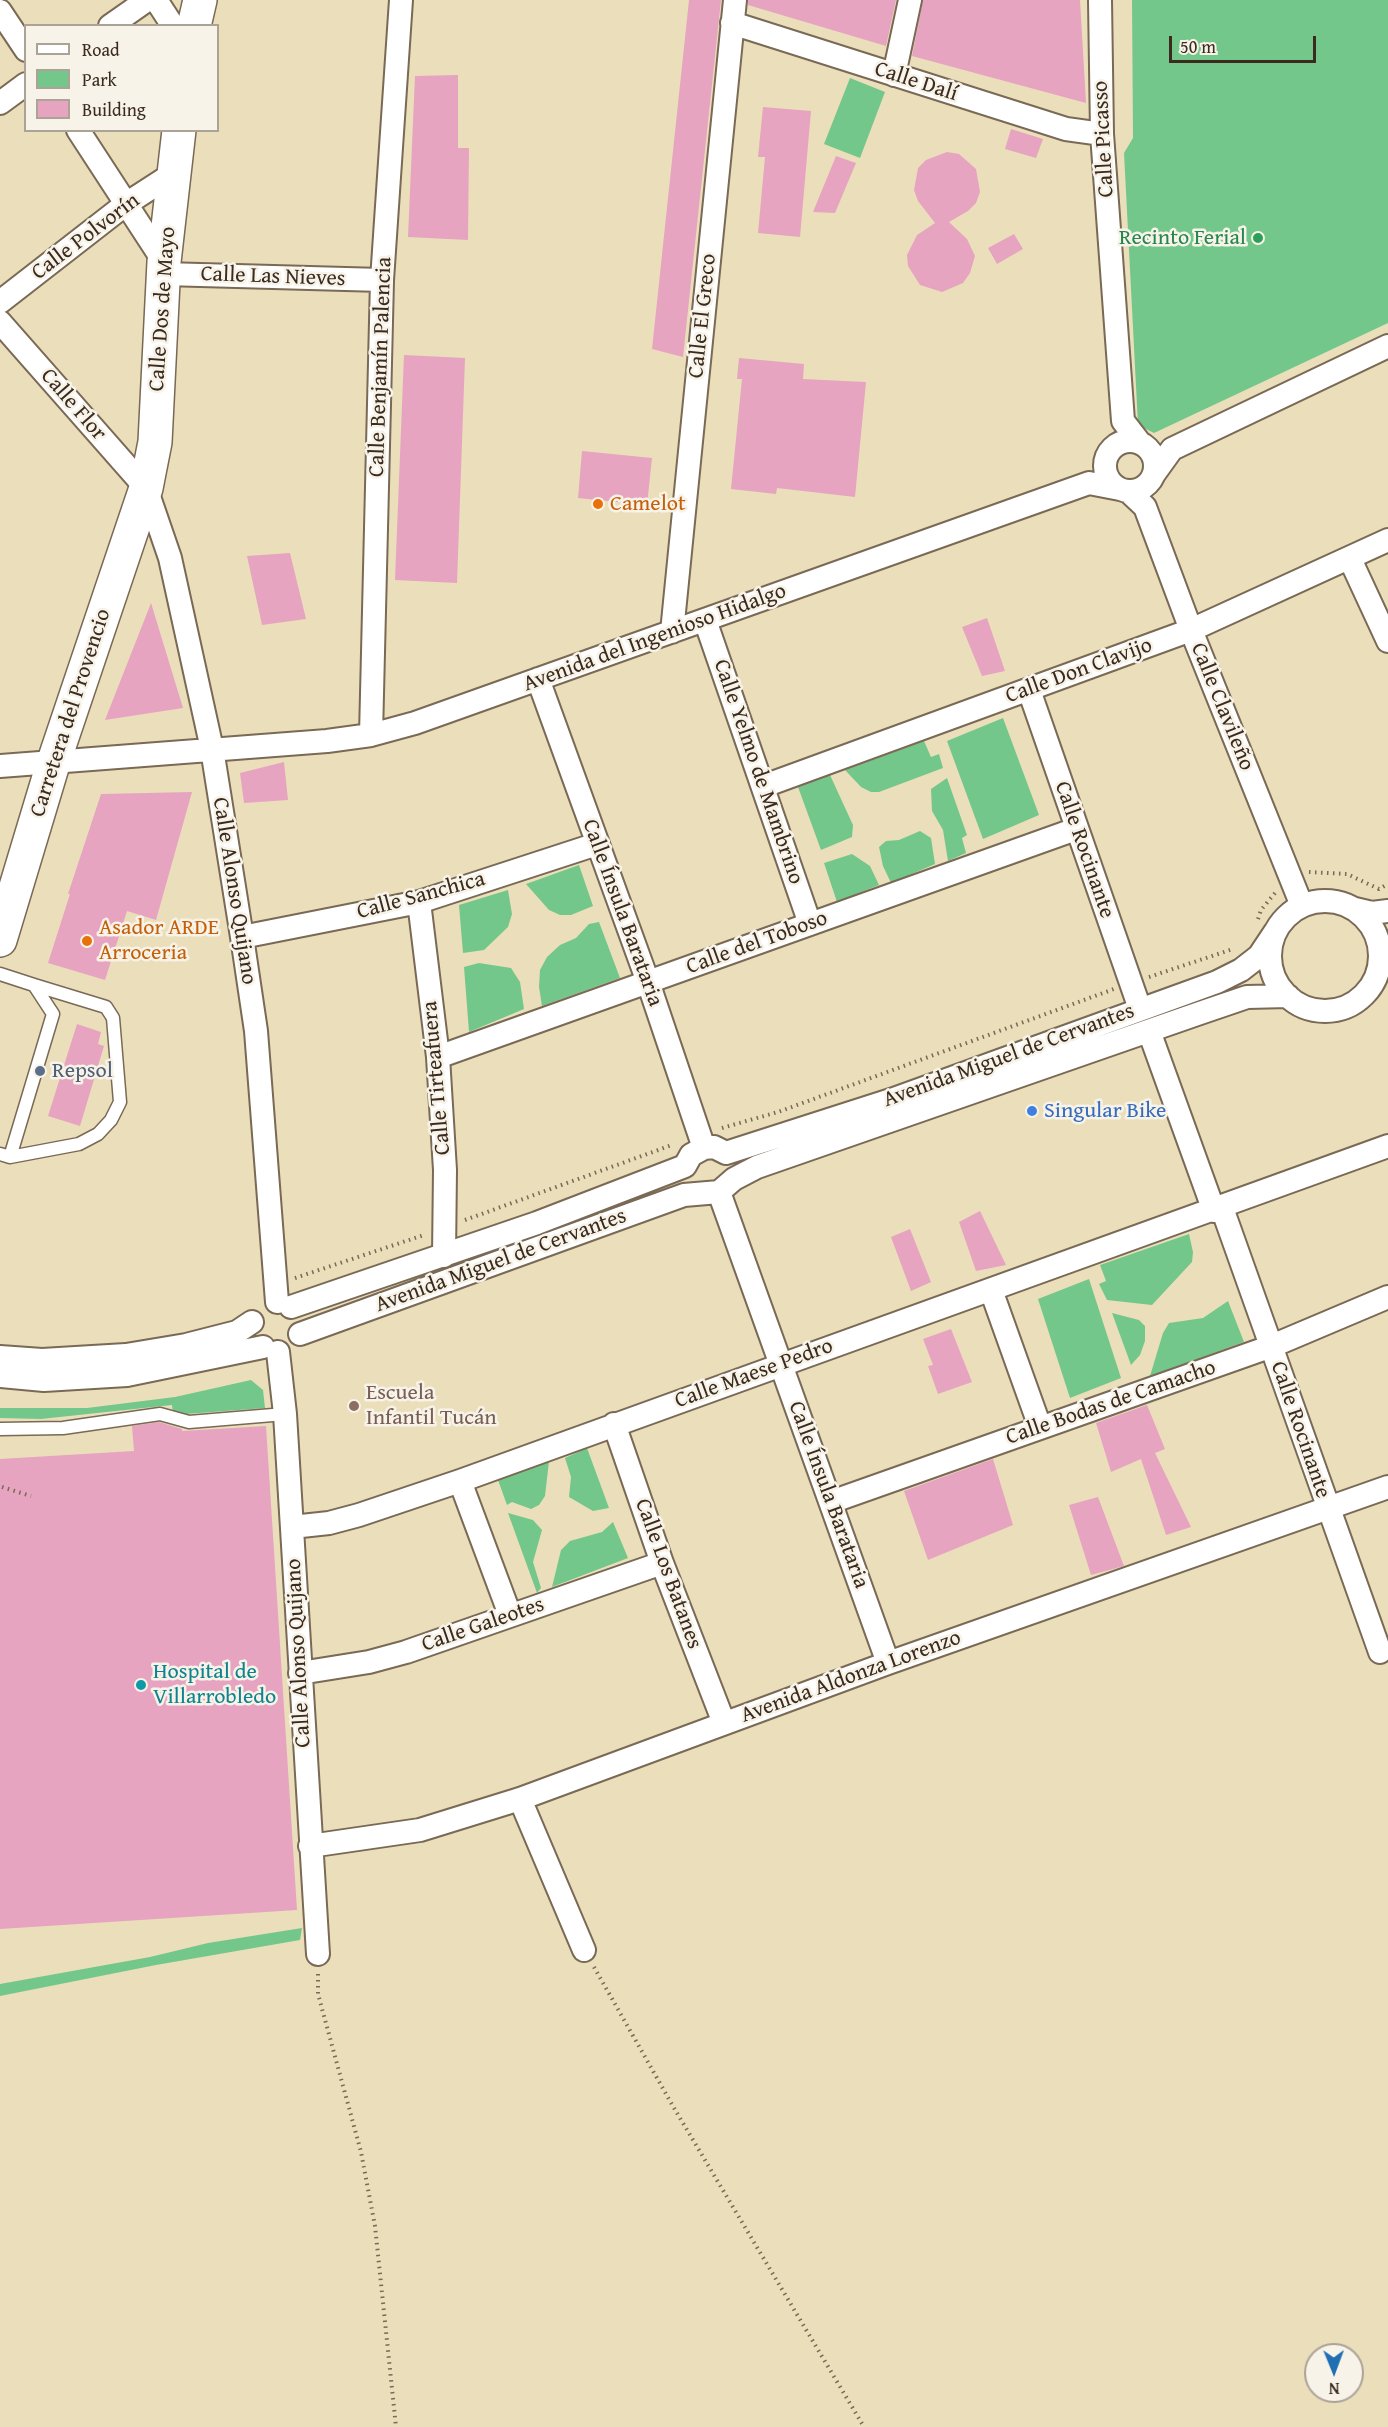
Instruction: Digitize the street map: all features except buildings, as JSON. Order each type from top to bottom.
[{"type":"street","points":[[113,24],[147,0]]},
{"type":"street","points":[[156,0],[172,24]]},
{"type":"street","points":[[194,24],[200,0]]},
{"type":"street","name":"Calle Benjamín Palencia","points":[[371,735],[382,279],[401,0]]},
{"type":"street","name":"Calle El Greco","points":[[672,632],[735,0]]},
{"type":"street","points":[[894,75],[910,0]]},
{"type":"street","name":"Calle Picasso","points":[[1100,0],[1102,134],[1123,421],[1109,456]]},
{"type":"street","points":[[0,11],[24,47]]},
{"type":"street","name":"Calle Dalí","points":[[732,23],[1066,129],[1102,134]]},
{"type":"street","points":[[0,103],[24,85]]},
{"type":"street","points":[[79,132],[164,268]]},
{"type":"street","name":"Calle Dos de Mayo","points":[[146,488],[155,442],[164,268],[178,132]]},
{"type":"street","name":"Calle Polvorín","points":[[0,302],[126,204],[174,173]]},
{"type":"street","name":"Calle Las Nieves","points":[[164,268],[382,279]]},
{"type":"street","name":"Calle Flor","points":[[0,322],[146,488]]},
{"type":"street","points":[[1172,449],[1125,442],[1109,456],[1089,483],[1124,490],[1144,487],[1172,449],[1388,346]]},
{"type":"street","points":[[1123,421],[1155,459],[1145,507]]},
{"type":"street","points":[[1109,456],[1108,479],[1124,490]]},
{"type":"street","name":"Avenida del Ingenioso Hidalgo","points":[[0,766],[53,764],[327,741],[371,735],[415,723],[1089,483]]},
{"type":"street","name":"Calle Alonso Quijano","points":[[146,488],[170,558],[212,749],[256,1031],[281,1298]]},
{"type":"street","name":"Carretera del Provencio","points":[[0,940],[53,764],[146,488]]},
{"type":"street","name":"Calle Clavileño","points":[[1124,490],[1145,507],[1191,630],[1302,906]]},
{"type":"street","name":"Calle Don Clavijo","points":[[764,786],[1191,630],[1388,540]]},
{"type":"street","points":[[1350,559],[1388,640]]},
{"type":"street","name":"Calle Yelmo de Mambrino","points":[[705,620],[810,924]]},
{"type":"street","name":"Calle Ínsula Barataria","points":[[538,679],[648,982],[702,1141]]},
{"type":"street","name":"Calle Rocinante","points":[[1029,690],[1140,1009]]},
{"type":"street","name":"Calle del Toboso","points":[[438,1058],[1076,829]]},
{"type":"street","name":"Calle Sanchica","points":[[242,937],[419,902],[597,844]]},
{"type":"street","points":[[1355,909],[1374,929],[1384,957],[1374,983],[1362,997],[1338,1010],[1318,1011],[1303,1006],[1287,996],[1279,987],[1270,966],[1266,927],[1302,906],[1323,901],[1341,903],[1372,913],[1388,911]]},
{"type":"street","name":"Calle Tirteafuera","points":[[419,902],[438,1058],[445,1170],[444,1256]]},
{"type":"street","name":"Avenida Miguel de Cervantes","points":[[726,1154],[891,1100],[1217,982],[1241,970],[1259,956],[1266,927]]},
{"type":"street","name":"Avenida Miguel de Cervantes","points":[[300,1334],[684,1195],[718,1188],[757,1167],[1248,997],[1287,996]]},
{"type":"street","name":"Calle Rocinante","points":[[1149,1031],[1272,1346],[1327,1510],[1380,1652]]},
{"type":"street","points":[[685,1166],[692,1186],[718,1188],[733,1165],[726,1154],[702,1141]]},
{"type":"street","name":"Avenida Miguel de Cervantes","points":[[281,1298],[444,1256],[685,1166],[702,1141]]},
{"type":"street","name":"Calle Maese Pedro","points":[[292,1527],[329,1523],[359,1515],[460,1481],[614,1424],[1218,1210],[1388,1146]]},
{"type":"street","name":"Calle Ínsula Barataria","points":[[718,1188],[888,1663]]},
{"type":"street","points":[[992,1290],[1041,1427]]},
{"type":"street","name":"Calle Bodas de Camacho","points":[[831,1502],[1272,1346],[1388,1297]]},
{"type":"street","points":[[0,1357],[42,1360],[126,1354],[186,1345],[237,1332],[252,1322],[261,1308],[281,1298],[300,1319],[300,1334],[292,1346],[128,1375],[44,1380],[0,1376]]},
{"type":"street","points":[[252,1322],[254,1336],[270,1349]]},
{"type":"street","name":"Calle Alonso Quijano","points":[[270,1349],[285,1414],[318,1954]]},
{"type":"street","name":"Calle Los Batanes","points":[[614,1424],[662,1563],[724,1724]]},
{"type":"street","points":[[460,1481],[510,1615]]},
{"type":"street","name":"Avenida Aldonza Lorenzo","points":[[310,1846],[420,1830],[520,1799],[888,1663],[1388,1487]]},
{"type":"street","name":"Calle Galeotes","points":[[300,1673],[387,1657],[662,1563]]},
{"type":"street","points":[[520,1799],[584,1950]]},
{"type":"lane","points":[[0,974],[106,1008],[113,1018],[120,1102],[111,1119],[98,1134],[79,1144],[5,1156],[53,1014],[34,985]]},
{"type":"lane","points":[[0,1429],[63,1428],[160,1414],[189,1422],[285,1414]]},
{"type":"path","points":[[1266,927],[1261,910],[1272,895],[1291,880],[1307,872],[1347,874],[1379,889],[1388,884]]},
{"type":"path","points":[[281,1298],[444,1228],[702,1141],[1131,983],[1239,947]]},
{"type":"path","points":[[2,1487],[31,1496]]},
{"type":"path","points":[[584,1950],[674,2108],[864,2427]]},
{"type":"path","points":[[318,1954],[318,1994],[361,2152],[375,2226],[396,2427]]},
{"type":"green space","name":"Recinto Ferial","points":[[1132,0],[1388,0],[1388,323],[1154,433],[1138,425],[1124,153],[1133,138]]},
{"type":"green space","points":[[850,78],[885,92],[860,158],[824,144]]},
{"type":"green space","points":[[1003,718],[1039,815],[983,839],[947,741]]},
{"type":"green space","points":[[924,741],[931,757],[939,754],[943,768],[879,792],[871,792],[861,787],[845,770]]},
{"type":"green space","points":[[830,775],[853,825],[852,837],[821,850],[798,787]]},
{"type":"green space","points":[[947,778],[967,835],[962,838],[966,853],[948,861],[943,830],[932,811],[931,789]]},
{"type":"green space","points":[[920,831],[931,838],[935,864],[891,883],[883,866],[879,847],[886,841],[899,840]]},
{"type":"green space","points":[[852,854],[870,866],[879,885],[837,902],[824,863]]},
{"type":"green space","points":[[579,865],[593,906],[571,915],[560,915],[549,910],[526,884]]},
{"type":"green space","points":[[508,890],[512,914],[508,927],[484,950],[463,953],[459,905]]},
{"type":"green space","points":[[599,922],[620,978],[542,1006],[539,987],[540,970],[547,957],[560,945],[576,938],[589,924]]},
{"type":"green space","points":[[479,963],[511,968],[520,982],[524,1009],[469,1032],[464,967]]},
{"type":"green space","points":[[1189,1234],[1193,1252],[1192,1262],[1152,1305],[1107,1300],[1099,1284],[1106,1281],[1100,1265]]},
{"type":"green space","points":[[1089,1279],[1121,1378],[1070,1398],[1038,1299]]},
{"type":"green space","points":[[1228,1301],[1244,1342],[1150,1376],[1163,1333],[1169,1323],[1203,1318]]},
{"type":"green space","points":[[1112,1313],[1139,1320],[1145,1326],[1145,1341],[1140,1355],[1131,1365]]},
{"type":"green space","points":[[251,1380],[263,1390],[265,1408],[173,1415],[172,1405],[41,1419],[0,1418],[0,1408],[87,1408],[175,1397]]},
{"type":"green space","points":[[587,1448],[609,1508],[593,1511],[569,1497],[571,1477],[565,1458]]},
{"type":"green space","points":[[549,1461],[545,1496],[539,1505],[531,1509],[512,1502],[507,1505],[498,1480]]},
{"type":"green space","points":[[508,1513],[533,1520],[542,1530],[533,1562],[541,1588],[537,1593]]},
{"type":"green space","points":[[613,1522],[628,1558],[552,1587],[561,1550],[570,1541],[602,1532]]},
{"type":"green space","points":[[302,1928],[300,1940],[156,1965],[0,1996],[0,1984],[150,1957],[208,1943]]},
{"type":"place","name":"Recinto Ferial","points":[[1258,238]]},
{"type":"place","name":"Camelot","points":[[598,504]]},
{"type":"place","name":"Asador ARDE Arroceria","points":[[87,941]]},
{"type":"place","name":"Repsol","points":[[40,1071]]},
{"type":"place","name":"Singular Bike","points":[[1032,1111]]},
{"type":"place","name":"Escuela Infantil Tucán","points":[[354,1406]]},
{"type":"place","name":"Hospital de Villarrobledo","points":[[141,1685]]}]
